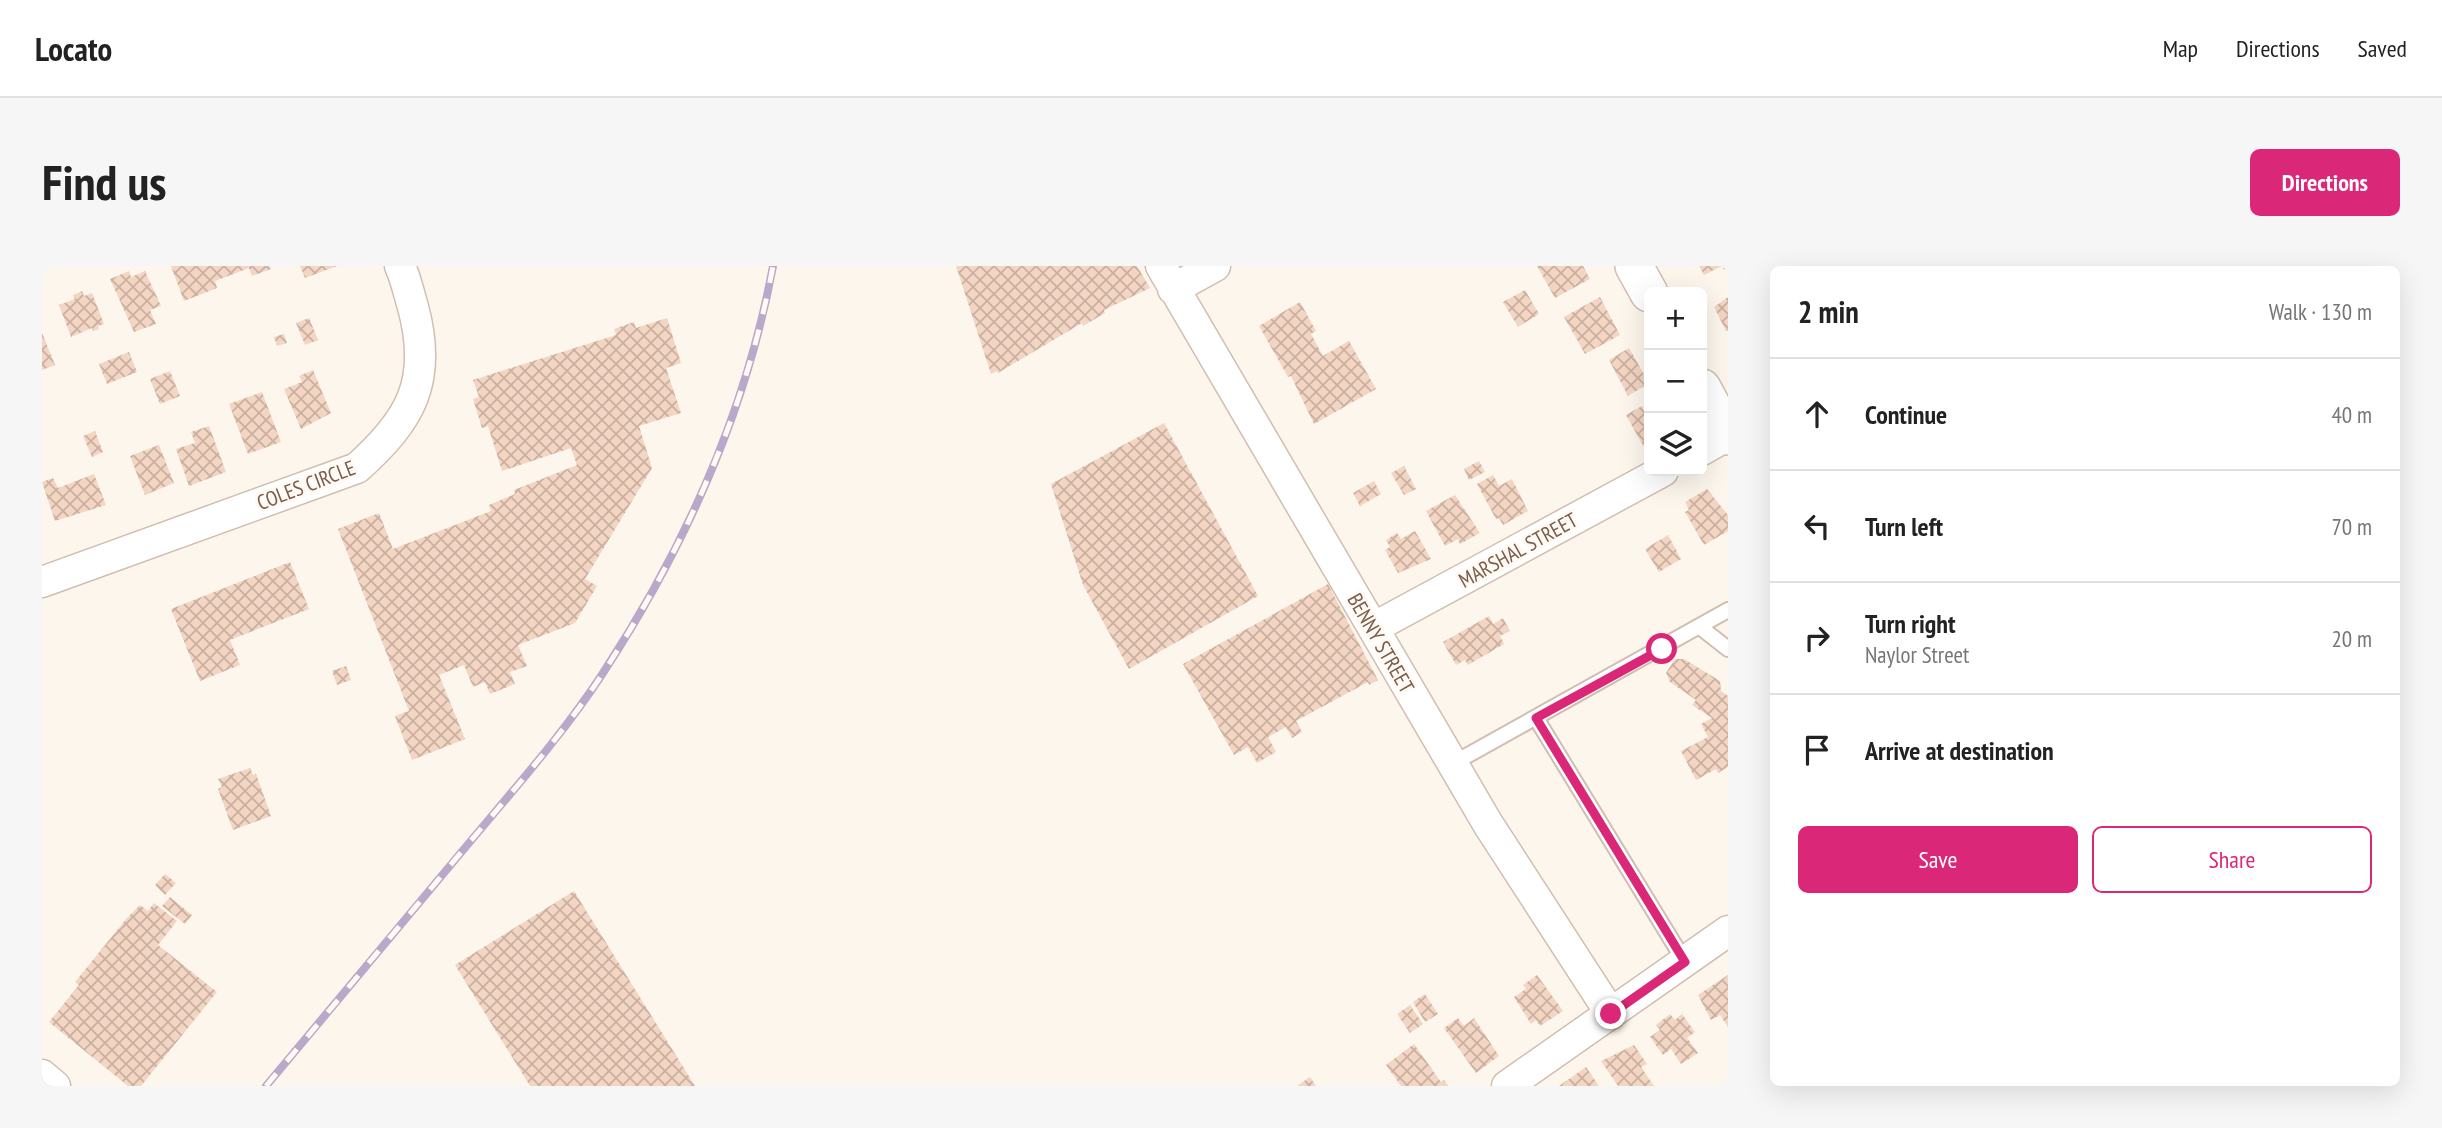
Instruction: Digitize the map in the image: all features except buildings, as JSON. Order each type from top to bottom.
[{"type":"street","name":"COLES CIRCLE","points":[[42,582],[356,468],[387,441],[412,405],[422,363],[419,329],[400,266]]},
{"type":"street","points":[[1167,277],[1215,266]]},
{"type":"street","points":[[1634,266],[1646,287]]},
{"type":"street","name":"BENNY STREET","points":[[1167,277],[1452,764],[1611,1014]]},
{"type":"street","points":[[1707,397],[1728,436],[1707,447]]},
{"type":"street","name":"MARSHAL STREET","points":[[1373,628],[1654,476]]},
{"type":"street","points":[[1507,1086],[1728,931]]},
{"type":"street","points":[[42,1075],[55,1086]]},
{"type":"lane","points":[[1452,764],[1728,610]]},
{"type":"lane","points":[[1700,627],[1728,649]]},
{"type":"lane","points":[[1536,718],[1685,962]]},
{"type":"railway","points":[[266,1086],[556,739],[603,673],[660,578],[708,478],[746,374],[773,266]]},
{"type":"route","points":[[1611,1014],[1685,962],[1536,718],[1662,649]]}]
